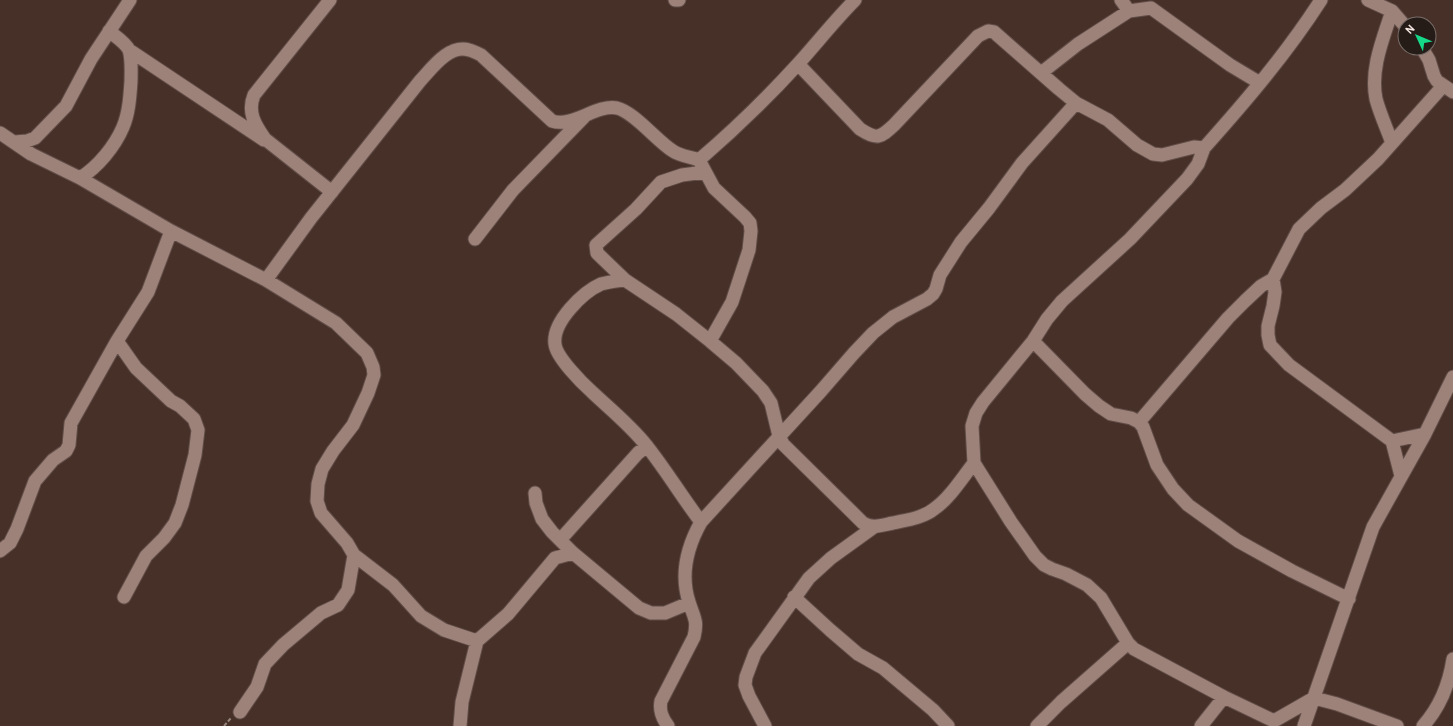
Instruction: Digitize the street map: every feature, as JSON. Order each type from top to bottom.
[{"type":"street","points":[[15,142],[27,141],[35,138],[66,106],[91,59],[130,0]]},
{"type":"street","points":[[271,145],[259,130],[250,111],[251,102],[254,95],[330,0]]},
{"type":"street","points":[[699,160],[736,128],[798,64],[833,22],[855,0]]},
{"type":"street","points":[[1121,0],[1129,11]]},
{"type":"street","points":[[1321,0],[1298,36],[1260,84],[1204,148],[1198,164],[1175,193],[1130,239],[1062,301],[1047,319],[1033,341],[986,398],[976,413],[972,426],[974,463],[1011,522],[1035,556],[1044,565],[1087,585],[1102,598],[1128,643],[1134,649],[1274,724],[1314,698],[1337,704],[1397,726]]},
{"type":"street","points":[[1368,0],[1392,11],[1397,17]]},
{"type":"street","points":[[1041,73],[1078,44],[1129,11],[1151,8],[1230,65],[1260,84]]},
{"type":"street","points":[[1392,11],[1375,66],[1376,98],[1392,143]]},
{"type":"street","points":[[109,31],[129,50],[271,145],[332,192]]},
{"type":"street","points":[[798,64],[860,129],[869,135],[876,137],[884,134],[894,125],[978,36],[984,32],[994,32],[1076,103],[1108,120],[1137,145],[1153,154],[1162,155],[1194,147],[1204,148]]},
{"type":"street","points":[[266,280],[293,241],[425,76],[439,61],[450,53],[468,49],[481,55],[552,121],[559,123],[612,108],[623,110],[647,128],[672,151],[699,160],[714,188],[745,217],[750,223],[751,231],[749,250],[732,302],[710,341]]},
{"type":"street","points":[[80,178],[89,172],[101,159],[114,143],[124,126],[129,102],[131,71],[129,50]]},
{"type":"street","points":[[1139,422],[1228,318],[1261,286],[1273,279],[1299,229],[1321,208],[1345,190],[1378,159],[1392,143],[1448,89],[1434,76],[1427,56]]},
{"type":"street","points":[[668,726],[662,718],[660,708],[665,693],[694,637],[696,626],[696,617],[689,603],[684,574],[689,546],[701,522],[873,333],[894,317],[927,299],[933,294],[936,290],[940,275],[961,242],[1022,163],[1076,103]]},
{"type":"street","points":[[475,239],[513,190],[587,114]]},
{"type":"street","points":[[0,133],[31,154],[80,178],[171,231],[266,280],[336,323],[367,353],[373,367],[374,375],[353,425],[333,451],[322,469],[318,484],[317,501],[321,513],[347,543],[354,555],[393,585],[421,616],[444,630],[477,641]]},
{"type":"street","points":[[705,172],[682,175],[661,182],[636,209],[596,245],[597,253],[625,280],[676,314],[736,363],[763,391],[771,403],[779,436],[787,449],[863,523],[874,527]]},
{"type":"street","points":[[0,551],[10,543],[17,529],[35,481],[53,460],[66,451],[69,445],[71,423],[117,341],[148,292],[171,231]]},
{"type":"street","points":[[1273,279],[1275,292],[1268,326],[1270,345],[1289,365],[1392,441],[1401,476]]},
{"type":"street","points":[[625,280],[602,284],[588,292],[563,318],[555,337],[555,345],[563,359],[584,384],[632,429],[647,446],[701,522]]},
{"type":"street","points":[[117,341],[136,368],[171,401],[180,406],[194,419],[198,430],[195,455],[182,505],[175,523],[164,538],[146,556],[124,597]]},
{"type":"street","points":[[1033,341],[1085,394],[1099,406],[1111,414],[1131,418],[1139,422],[1144,427],[1157,465],[1173,489],[1188,505],[1238,541],[1292,571],[1348,599]]},
{"type":"street","points":[[1304,726],[1373,527],[1451,386]]},
{"type":"street","points":[[1392,441],[1425,434]]},
{"type":"street","points":[[560,540],[633,459],[647,446]]},
{"type":"street","points":[[765,726],[749,696],[746,677],[755,653],[809,578],[832,558],[874,527],[922,515],[933,510],[945,499],[974,463]]},
{"type":"street","points":[[535,493],[536,502],[542,519],[549,529],[573,553],[639,608],[652,613],[665,613],[689,603]]},
{"type":"street","points":[[460,726],[462,702],[477,641],[508,614],[555,558],[573,553]]},
{"type":"street","points":[[240,712],[257,687],[265,664],[283,645],[321,613],[338,605],[348,590],[354,555]]},
{"type":"street","points":[[794,597],[852,650],[883,668],[933,710],[948,726]]},
{"type":"street","points":[[1037,726],[1061,702],[1128,643]]},
{"type":"street","points":[[1423,726],[1438,707],[1446,689],[1453,660]]},
{"type":"street","points":[[1201,726],[1224,697]]}]
